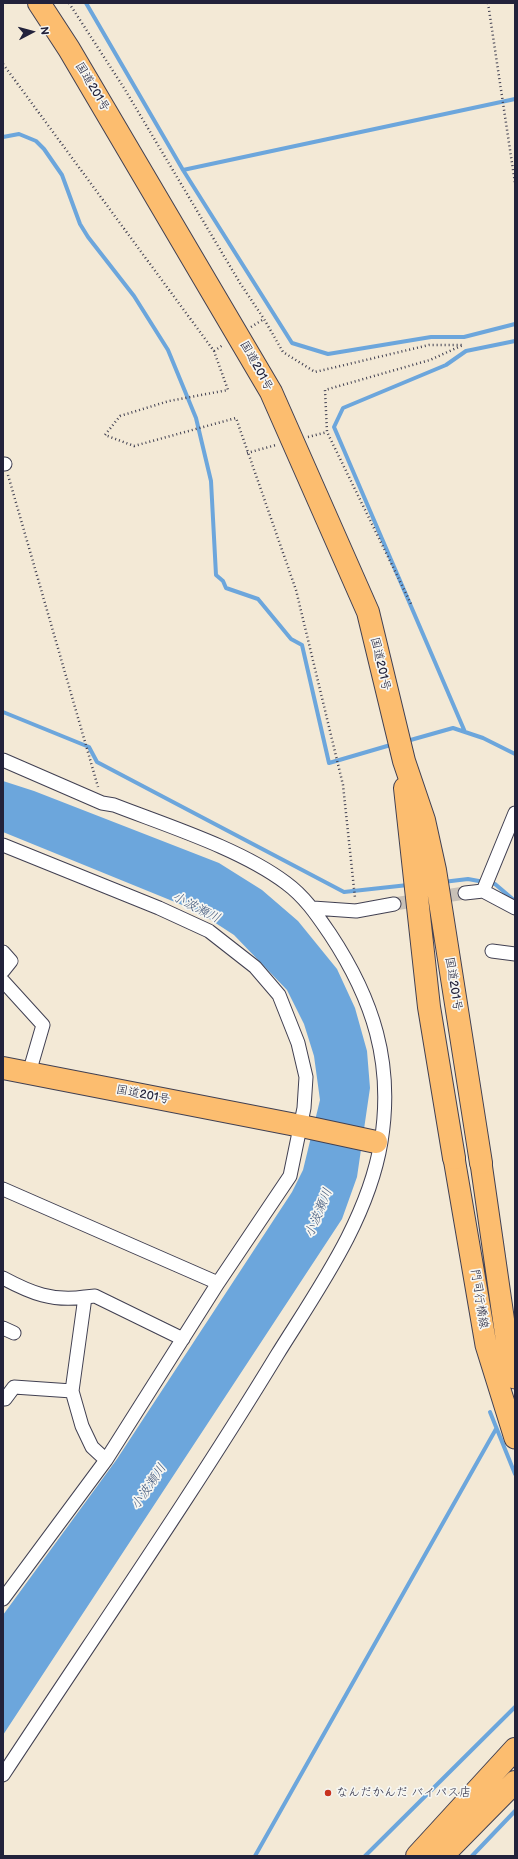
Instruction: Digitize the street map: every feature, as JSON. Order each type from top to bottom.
[{"type":"highway","name":"国道201号","points":[[40,5],[69,50],[271,392],[368,612],[404,761],[424,820],[435,870],[481,1163]]},
{"type":"highway","name":"国道201号","points":[[404,761],[407,818],[429,1007],[454,1158]]},
{"type":"highway","name":"国道201号","points":[[3,1068],[303,1126],[376,1142]]},
{"type":"highway","points":[[417,1856],[515,1749]]},
{"type":"highway","points":[[442,1856],[515,1782]]},
{"type":"main road","name":"門司行橋線","points":[[454,1158],[486,1345],[515,1438]]},
{"type":"main road","name":"門司行橋線","points":[[481,1163],[507,1344],[515,1378]]},
{"type":"street","points":[[3,760],[102,803],[114,805],[242,857],[286,884],[313,908],[346,959],[367,1002],[380,1041],[385,1079],[381,1142],[370,1182],[356,1220],[335,1259],[228,1436],[3,1774]]},
{"type":"street","points":[[483,891],[515,813]]},
{"type":"street","points":[[3,845],[159,908],[209,931],[255,967],[279,994],[298,1043],[306,1077],[303,1126],[290,1176],[182,1339],[106,1460],[3,1599]]},
{"type":"street","points":[[465,893],[483,891],[515,908]]},
{"type":"street","points":[[313,908],[356,911],[394,904]]},
{"type":"street","points":[[492,951],[515,954]]},
{"type":"street","points":[[3,952],[11,961],[3,971]]},
{"type":"street","points":[[3,981],[43,1025],[29,1073]]},
{"type":"street","points":[[3,1189],[218,1284]]},
{"type":"street","points":[[3,1278],[22,1288],[43,1296],[68,1300],[95,1296],[182,1339]]},
{"type":"street","points":[[85,1297],[72,1392],[82,1426],[92,1447],[106,1460]]},
{"type":"street","points":[[3,1399],[6,1399],[14,1387],[72,1392]]},
{"type":"path","points":[[69,3],[124,88],[240,283],[264,319],[283,352],[315,372],[429,345],[463,345],[430,360],[325,390],[327,432],[412,606]]},
{"type":"path","points":[[488,3],[515,183]]},
{"type":"path","points":[[3,64],[214,351],[228,390],[169,401],[120,416],[105,435],[134,446],[236,418],[296,590],[343,785],[356,911]]},
{"type":"path","points":[[4,464],[102,803]]},
{"type":"water","name":"小波瀬川","points":[[3,781],[34,791],[219,863],[262,890],[298,921],[337,969],[355,1008],[367,1051],[370,1088],[357,1177],[342,1219],[3,1735],[3,1615],[117,1459],[292,1192],[303,1170],[320,1100],[314,1056],[304,1024],[287,990],[234,935],[197,911],[3,832]]},
{"type":"waterway","points":[[86,3],[183,170],[292,343],[328,354],[431,337],[464,337],[515,324]]},
{"type":"waterway","points":[[183,170],[515,99]]},
{"type":"waterway","points":[[3,137],[19,134],[36,141],[44,149],[62,175],[80,224],[88,237],[134,296],[168,350],[196,418],[211,481],[216,575],[223,581],[226,588],[258,599],[291,639],[302,645],[329,763],[394,744]]},
{"type":"waterway","points":[[465,732],[334,427],[343,408],[446,365],[466,351],[515,341]]},
{"type":"waterway","points":[[3,712],[89,747],[97,762],[344,892],[408,885]]},
{"type":"waterway","points":[[407,741],[453,728],[483,738],[515,754]]},
{"type":"waterway","points":[[443,882],[468,879],[495,884],[515,901]]},
{"type":"waterway","points":[[490,1412],[515,1474]]},
{"type":"waterway","points":[[255,1856],[496,1429]]},
{"type":"waterway","points":[[365,1856],[515,1707]]},
{"type":"waterway","points":[[472,1856],[515,1811]]},
{"type":"tunnel","points":[[394,904],[465,893]]},
{"type":"place","name":"なんだかんだ バイパス店","points":[[328,1793]]}]
